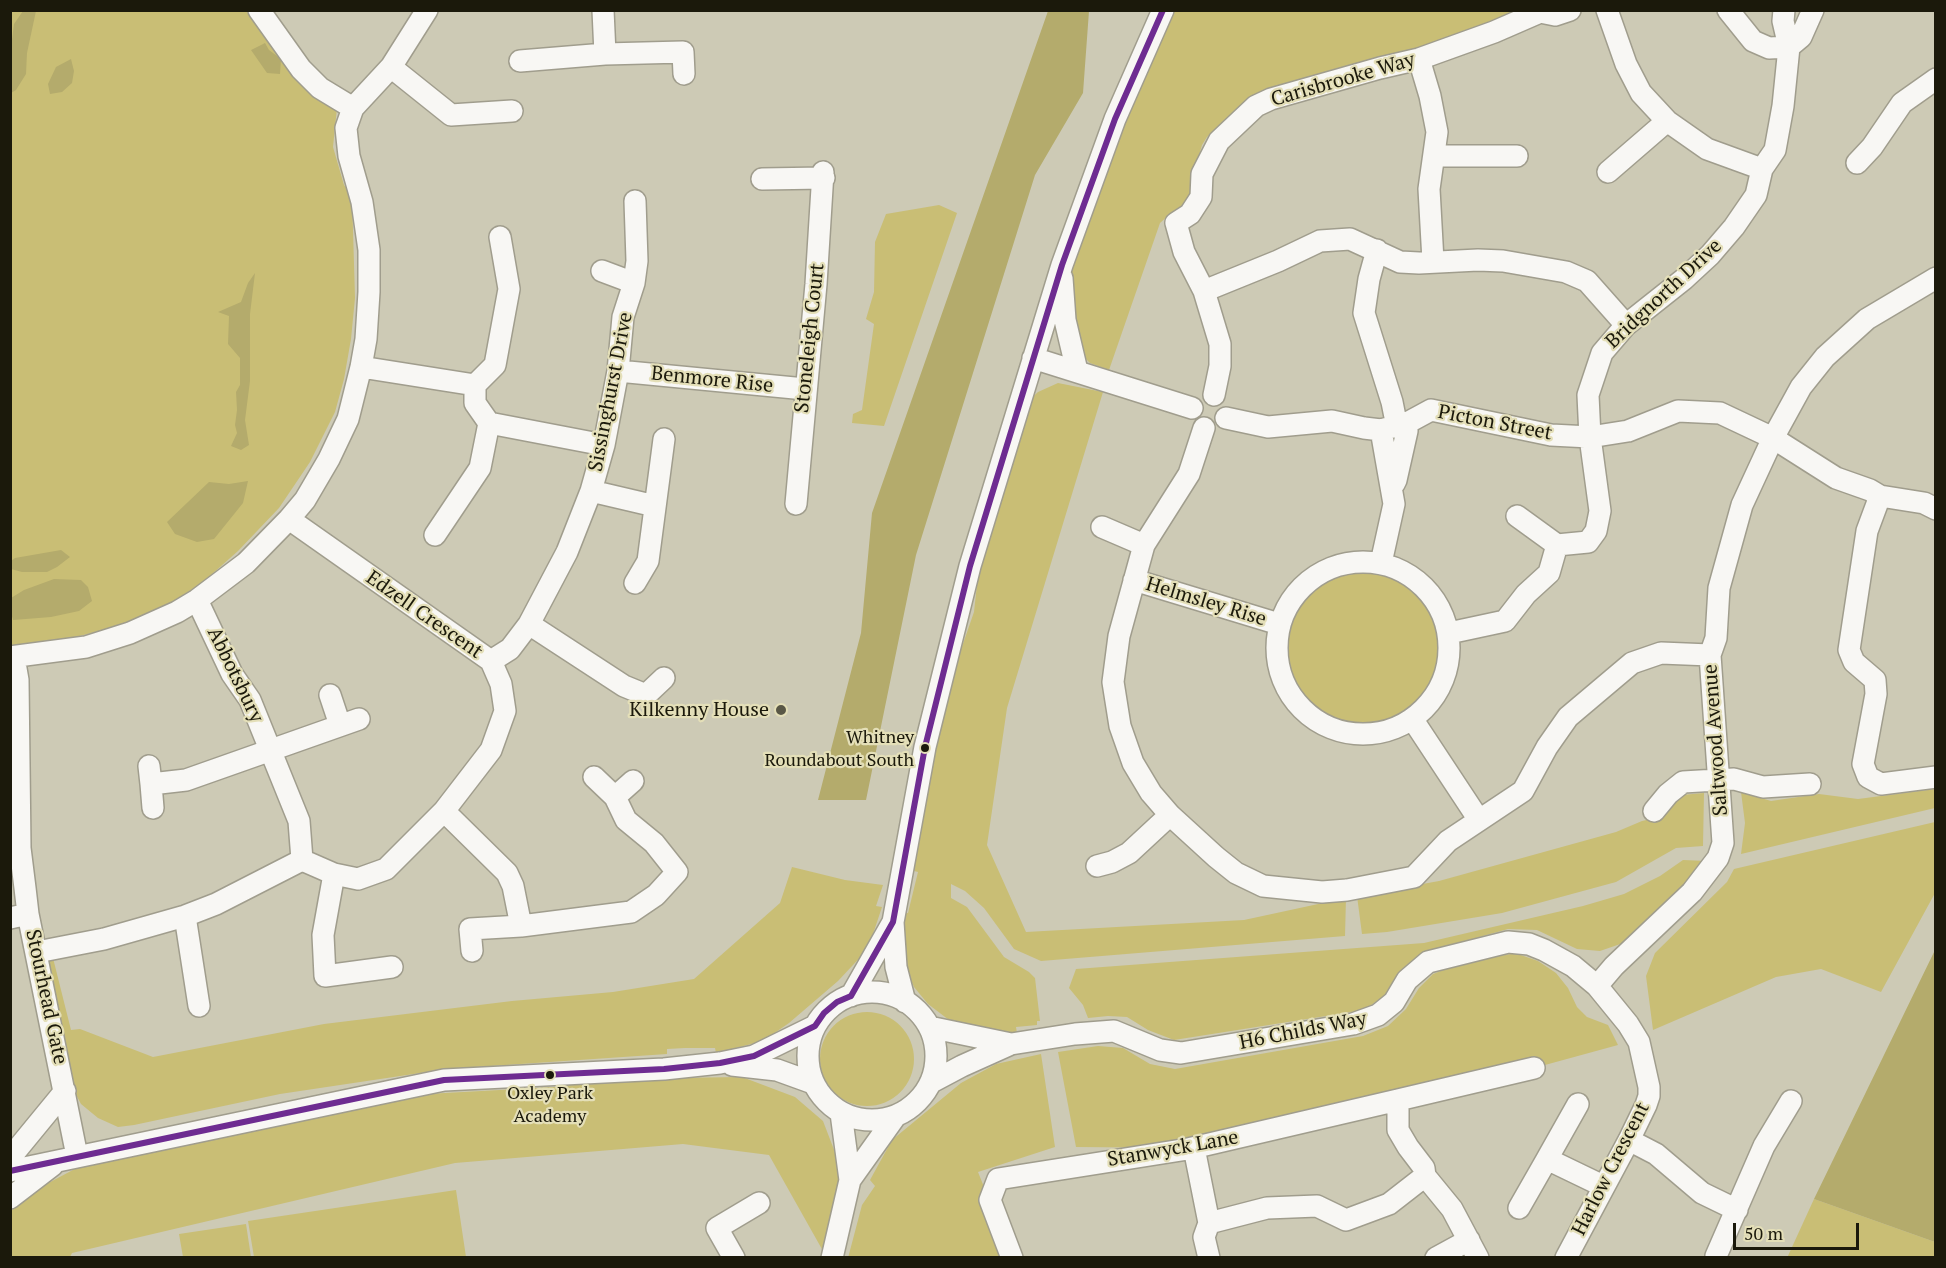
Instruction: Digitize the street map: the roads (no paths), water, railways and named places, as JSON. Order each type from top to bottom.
[{"type":"street","points":[[259,10],[301,69],[320,88],[353,108]]},
{"type":"street","points":[[603,10],[605,54]]},
{"type":"street","points":[[905,1002],[896,967],[893,922],[926,747],[970,566],[1062,265],[1115,119],[1163,10]]},
{"type":"street","name":"Carisbrooke Way","points":[[1214,395],[1220,366],[1220,344],[1204,291],[1184,252],[1176,223],[1190,214],[1201,197],[1202,174],[1219,141],[1256,106],[1271,99],[1419,59],[1494,32],[1540,12],[1555,15],[1570,10]]},
{"type":"street","points":[[1607,10],[1626,64],[1641,93],[1667,121],[1707,149],[1762,169]]},
{"type":"street","points":[[1728,10],[1753,41],[1769,48],[1789,47],[1801,37],[1813,10]]},
{"type":"street","points":[[13,657],[86,647],[130,633],[177,612],[198,600],[246,563],[305,500],[329,459],[348,419],[366,339],[369,250],[362,202],[349,156],[346,128],[353,108],[391,67],[423,12]]},
{"type":"street","name":"Bridgnorth Drive","points":[[1557,545],[1588,542],[1596,531],[1600,511],[1590,437],[1588,395],[1602,353],[1626,325],[1684,279],[1722,241],[1756,195],[1762,169],[1775,150],[1783,106],[1789,47],[1782,14]]},
{"type":"street","points":[[520,61],[605,54],[683,52],[684,74]]},
{"type":"street","points":[[1419,59],[1430,96],[1437,132],[1429,189],[1433,261]]},
{"type":"street","points":[[391,67],[451,115],[512,111]]},
{"type":"street","points":[[1857,163],[1872,147],[1902,103],[1935,81]]},
{"type":"street","points":[[1608,172],[1667,121]]},
{"type":"street","points":[[1434,156],[1516,156]]},
{"type":"street","name":"Stoneleigh Court","points":[[762,179],[824,175],[796,504]]},
{"type":"street","name":"Sissinghurst Drive","points":[[491,661],[510,649],[529,624],[567,552],[591,491],[604,445],[618,371],[623,316],[634,283],[638,261],[635,201]]},
{"type":"street","points":[[500,237],[509,288],[495,365],[475,385],[475,403],[489,423],[604,445]]},
{"type":"street","points":[[1204,291],[1320,241],[1350,239],[1400,262],[1503,261],[1566,272],[1587,280],[1626,325]]},
{"type":"street","points":[[1377,250],[1369,279],[1364,313],[1392,402],[1395,427],[1392,487],[1394,504],[1382,563]]},
{"type":"street","points":[[1062,265],[1065,320],[1077,371]]},
{"type":"street","points":[[602,272],[634,283]]},
{"type":"street","name":"Saltwood Avenue","points":[[1598,986],[1614,966],[1692,892],[1718,858],[1723,843],[1710,655],[1716,638],[1719,588],[1742,505],[1773,438],[1801,387],[1825,357],[1867,319],[1935,278]]},
{"type":"street","points":[[1033,358],[1192,408]]},
{"type":"street","points":[[361,367],[475,385]]},
{"type":"street","name":"Benmore Rise","points":[[618,371],[805,389]]},
{"type":"street","points":[[1208,394],[1214,395],[1224,401],[1226,418],[1215,429],[1204,428],[1196,422],[1192,408],[1198,398],[1208,394]]},
{"type":"street","name":"Picton Street","points":[[1395,427],[1431,410],[1551,435],[1590,437],[1628,430],[1678,411],[1720,413],[1773,438],[1836,478],[1870,489],[1880,496],[1924,503],[1935,509]]},
{"type":"street","points":[[1226,418],[1268,427],[1332,422],[1364,428],[1395,427]]},
{"type":"street","points":[[435,535],[480,468],[489,423]]},
{"type":"street","points":[[1204,428],[1189,474],[1144,545],[1119,636],[1113,682],[1120,726],[1133,763],[1151,794],[1236,873],[1263,886],[1322,892],[1347,890],[1414,877],[1448,841],[1523,791],[1546,747],[1568,717],[1632,663],[1661,653],[1710,655]]},
{"type":"street","points":[[635,583],[648,561],[664,439]]},
{"type":"street","points":[[591,491],[655,506]]},
{"type":"street","points":[[1880,496],[1867,531],[1849,650],[1854,662],[1875,680],[1876,694],[1863,764],[1868,777],[1881,784],[1935,777]]},
{"type":"street","points":[[1449,633],[1505,621],[1526,594],[1549,573],[1557,545],[1517,516]]},
{"type":"street","name":"Edzell Crescent","points":[[289,519],[491,661],[501,684],[505,711],[491,750],[444,811],[386,868],[358,879],[334,874],[302,860]]},
{"type":"street","points":[[1102,527],[1144,545]]},
{"type":"street","points":[[1356,561],[1382,563],[1405,572],[1426,588],[1440,609],[1449,633],[1449,658],[1443,682],[1431,703],[1413,720],[1391,731],[1367,735],[1342,733],[1317,722],[1296,703],[1282,679],[1276,651],[1279,624],[1290,600],[1308,581],[1330,567],[1356,561]]},
{"type":"street","name":"Helmsley Rise","points":[[1134,580],[1279,624]]},
{"type":"street","name":"Abbotsbury","points":[[198,600],[232,674],[250,700],[299,821],[302,860]]},
{"type":"street","points":[[529,624],[624,686],[646,695],[664,678]]},
{"type":"street","name":"Stourhead Gate","points":[[13,657],[18,680],[19,916],[37,952],[65,1091],[69,1158]]},
{"type":"street","points":[[153,808],[150,775],[186,780],[350,722],[330,695]]},
{"type":"street","points":[[1413,720],[1479,820]]},
{"type":"street","points":[[472,951],[470,929],[521,926],[631,912],[656,895],[677,872],[654,843],[626,820],[615,797],[594,777]]},
{"type":"street","points":[[1654,811],[1668,794],[1683,782],[1734,779],[1763,787],[1810,784]]},
{"type":"street","points":[[615,797],[633,781]]},
{"type":"street","points":[[444,811],[507,873],[513,886],[521,926]]},
{"type":"street","points":[[1093,866],[1112,862],[1129,853],[1170,814]]},
{"type":"street","points":[[37,952],[104,939],[185,916],[216,904],[302,860]]},
{"type":"street","points":[[334,874],[322,935],[326,976],[392,967]]},
{"type":"street","points":[[185,916],[199,1006]]},
{"type":"street","points":[[851,996],[893,922]]},
{"type":"street","name":"H6 Childs Way","points":[[930,1083],[962,1066],[1016,1043],[1075,1034],[1114,1031],[1160,1050],[1181,1053],[1353,1024],[1378,1015],[1386,1009],[1394,1002],[1407,980],[1428,962],[1508,942],[1529,944],[1544,950],[1573,966],[1598,986]]},
{"type":"street","name":"Harlow Crescent","points":[[1566,1257],[1629,1140],[1649,1096],[1639,1042],[1598,986]]},
{"type":"street","points":[[870,992],[888,994],[905,1002],[919,1013],[929,1027],[935,1045],[936,1064],[930,1083],[922,1097],[909,1109],[895,1117],[876,1121],[858,1119],[841,1113],[825,1100],[813,1083],[808,1064],[809,1044],[815,1026],[837,1002],[851,996],[870,992]]},
{"type":"street","points":[[10,1171],[444,1080],[664,1069],[720,1063],[754,1056],[815,1026]]},
{"type":"street","name":"H6 Childs Way","points":[[929,1027],[1016,1043]]},
{"type":"street","points":[[720,1063],[777,1070],[813,1083]]},
{"type":"street","name":"Stanwyck Lane","points":[[1012,1257],[990,1200],[998,1179],[1194,1148],[1534,1068]]},
{"type":"street","points":[[10,1158],[65,1091]]},
{"type":"street","points":[[1398,1100],[1398,1130],[1424,1168],[1425,1176],[1452,1209],[1473,1249],[1436,1257]]},
{"type":"street","points":[[1716,1256],[1764,1146],[1791,1101]]},
{"type":"street","points":[[1519,1208],[1578,1104]]},
{"type":"street","points":[[832,1257],[850,1180],[841,1113]]},
{"type":"street","points":[[850,1180],[895,1117]]},
{"type":"street","points":[[1629,1140],[1656,1154],[1702,1193],[1737,1210]]},
{"type":"street","points":[[1194,1148],[1209,1223],[1204,1237],[1209,1257]]},
{"type":"street","points":[[10,1198],[28,1183],[69,1158]]},
{"type":"street","points":[[1548,1159],[1603,1186]]},
{"type":"street","points":[[1209,1223],[1267,1209],[1317,1206],[1346,1220],[1389,1204],[1425,1176]]},
{"type":"street","points":[[734,1257],[717,1228],[759,1203]]},
{"type":"place","name":"Kilkenny House","points":[[781,710]]},
{"type":"place","name":"Whitney Roundabout South","points":[[925,748]]},
{"type":"place","name":"Oxley Park Academy","points":[[550,1075]]}]
